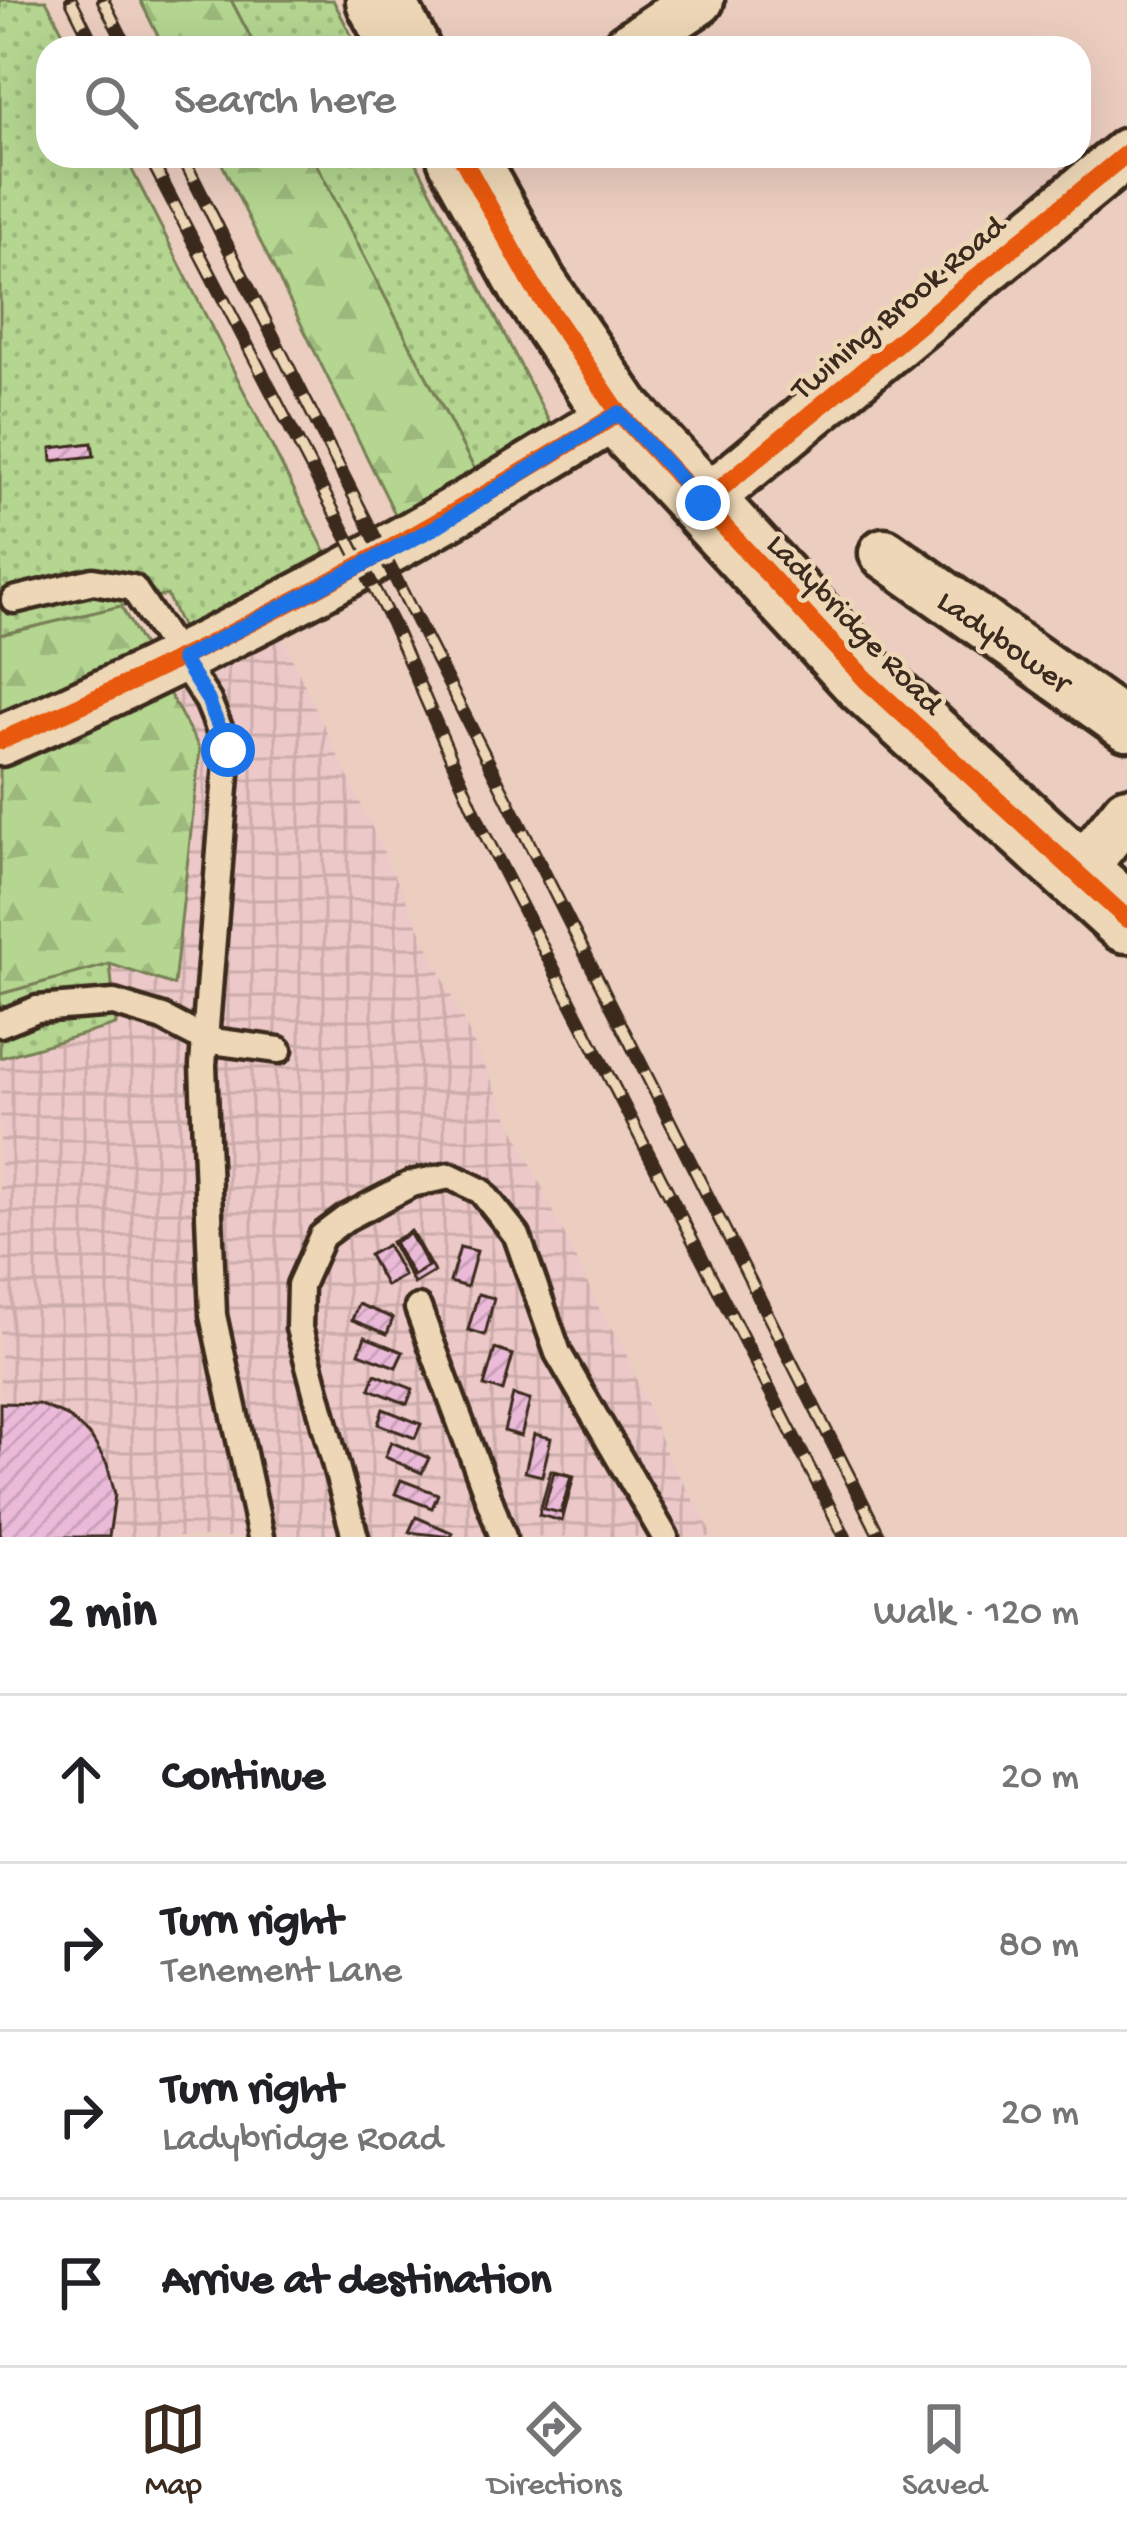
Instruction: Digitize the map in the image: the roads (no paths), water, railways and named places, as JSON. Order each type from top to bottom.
[{"type":"street","points":[[380,0],[399,36]]},
{"type":"street","points":[[645,36],[699,0]]},
{"type":"street","name":"Twining Brook Road","points":[[703,503],[1127,153]]},
{"type":"street","name":"Ladybridge Road","points":[[469,168],[533,286],[619,413],[866,680],[1127,919]]},
{"type":"street","points":[[0,741],[182,659],[434,528],[619,413]]},
{"type":"street","name":"Ladybower","points":[[884,553],[1127,726]]},
{"type":"street","points":[[1076,876],[1127,812]]},
{"type":"lane","points":[[14,600],[93,581],[119,583],[142,598],[208,700],[228,750],[205,1040],[213,1315],[261,1537]]},
{"type":"lane","points":[[0,1024],[38,1009],[114,1003],[163,1018],[205,1040],[279,1050]]},
{"type":"lane","points":[[356,1537],[299,1328],[300,1286],[322,1236],[346,1218],[412,1184],[450,1176],[481,1191],[517,1236],[558,1353],[664,1537]]},
{"type":"lane","points":[[418,1308],[503,1537]]},
{"type":"railway","points":[[71,0],[89,36]]},
{"type":"railway","points":[[103,0],[121,36]]},
{"type":"railway","points":[[155,168],[394,627],[483,831],[845,1537]]},
{"type":"railway","points":[[188,168],[880,1537]]}]
